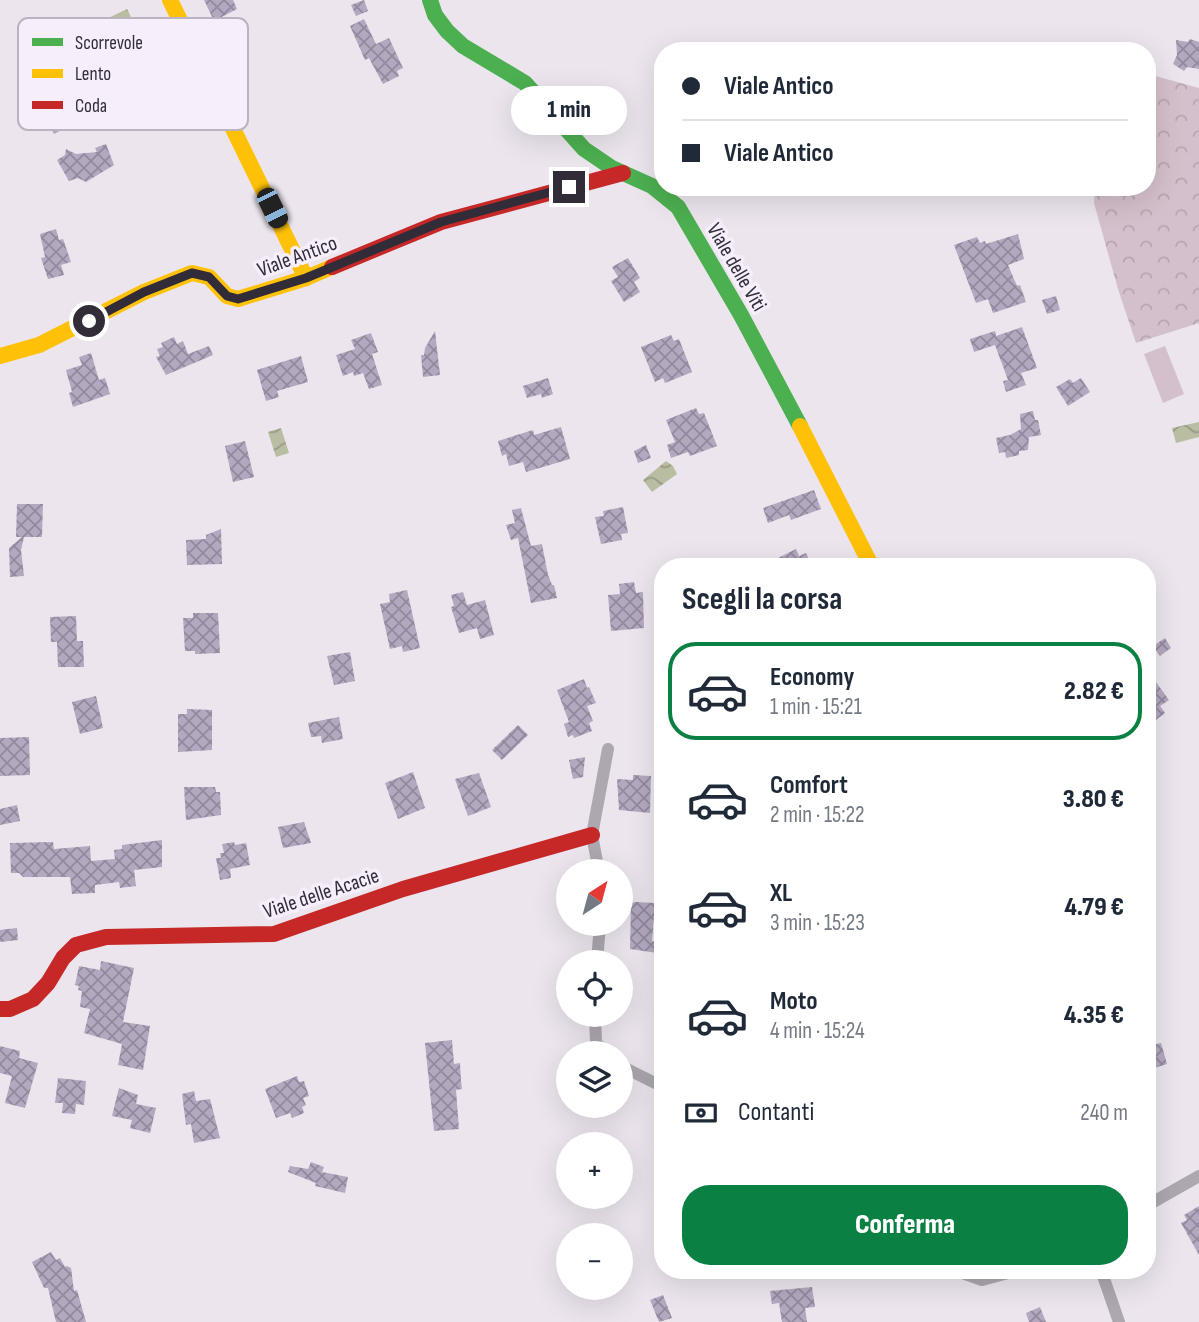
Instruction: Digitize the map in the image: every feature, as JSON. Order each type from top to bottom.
[{"type":"street","points":[[170,0],[179,18]]},
{"type":"street","name":"Viale delle Viti","points":[[430,0],[435,15],[463,46],[525,83],[584,149],[612,168],[654,188]]},
{"type":"street","points":[[234,130],[306,278]]},
{"type":"street","name":"Viale Antico","points":[[0,356],[39,345],[144,292],[192,273],[209,277],[227,296],[238,299],[306,278],[441,222],[623,173]]},
{"type":"street","name":"Viale delle Viti","points":[[664,196],[678,207],[741,315],[868,558]]},
{"type":"street","points":[[597,859],[592,835],[608,749]]},
{"type":"street","name":"Viale delle Acacie","points":[[0,1009],[10,1009],[33,999],[76,945],[106,937],[274,934],[403,888],[592,835]]},
{"type":"street","points":[[633,1072],[654,1082]]},
{"type":"street","points":[[1156,1200],[1199,1175]]},
{"type":"street","points":[[1105,1279],[1119,1322]]},
{"type":"green space","points":[[1156,76],[1199,88],[1199,323],[1136,343],[1094,203],[1094,196],[1156,196]]},
{"type":"green space","points":[[1165,346],[1184,394],[1163,403],[1144,354]]},
{"type":"water","points":[[127,9],[132,18],[108,18]]},
{"type":"water","points":[[1199,422],[1199,437],[1176,443],[1172,428]]},
{"type":"water","points":[[281,428],[289,453],[276,457],[268,432]]},
{"type":"water","points":[[666,461],[673,466],[677,474],[652,492],[643,480]]},
{"type":"building","points":[[204,0],[233,0],[237,9],[220,18],[213,18]]},
{"type":"building","points":[[364,0],[368,11],[356,16],[351,5]]},
{"type":"building","points":[[364,19],[376,44],[389,38],[403,68],[397,71],[399,76],[383,84],[369,58],[365,60],[350,26]]},
{"type":"building","points":[[1190,39],[1199,42],[1199,69],[1187,67],[1184,71],[1173,64],[1177,55],[1176,40],[1188,42]]},
{"type":"building","points":[[106,144],[114,165],[86,182],[78,178],[69,181],[57,160],[65,155],[66,149],[76,154],[97,152],[95,148]]},
{"type":"building","points":[[56,229],[59,240],[63,239],[71,262],[61,265],[64,275],[48,279],[41,258],[45,257],[40,234]]},
{"type":"building","points":[[1018,234],[1024,259],[1008,265],[1026,302],[993,313],[988,299],[976,303],[954,245],[977,237],[980,243],[985,241],[986,244]]},
{"type":"building","points":[[628,258],[640,278],[634,282],[640,292],[624,302],[611,281],[618,277],[612,267]]},
{"type":"building","points":[[1056,296],[1060,310],[1047,314],[1042,300]]},
{"type":"building","points":[[1022,327],[1037,368],[1021,373],[1026,385],[1006,392],[1003,381],[1008,380],[995,345],[974,352],[970,339],[995,331],[996,336]]},
{"type":"building","points":[[435,331],[440,375],[423,377],[421,355],[424,355]]},
{"type":"building","points":[[371,333],[378,352],[372,354],[382,385],[369,389],[363,373],[354,376],[353,372],[343,376],[336,355],[355,349],[351,340]]},
{"type":"building","points":[[671,335],[674,341],[679,339],[692,372],[665,383],[663,378],[655,382],[641,347]]},
{"type":"building","points":[[174,337],[177,344],[183,341],[188,354],[209,346],[213,355],[166,375],[156,357],[160,356],[157,349],[163,347],[161,343]]},
{"type":"building","points":[[91,353],[99,380],[105,378],[110,394],[73,407],[66,370],[82,365],[79,357]]},
{"type":"building","points":[[301,356],[308,382],[277,391],[279,397],[266,401],[257,370]]},
{"type":"building","points":[[548,378],[553,394],[542,398],[541,394],[527,398],[523,386]]},
{"type":"building","points":[[1081,378],[1090,392],[1068,406],[1056,387],[1070,379],[1073,383]]},
{"type":"building","points":[[696,408],[699,414],[704,413],[717,446],[690,456],[688,452],[671,458],[667,445],[675,442],[666,420]]},
{"type":"building","points":[[1033,411],[1041,435],[1029,437],[1028,450],[1019,451],[1019,455],[1006,458],[1005,452],[999,453],[996,438],[1021,429],[1020,414]]},
{"type":"building","points":[[561,427],[570,459],[526,472],[523,462],[509,466],[506,454],[502,456],[498,441],[533,430],[534,435]]},
{"type":"building","points":[[245,441],[254,477],[233,482],[225,446]]},
{"type":"building","points":[[646,445],[651,458],[638,463],[634,451]]},
{"type":"building","points":[[814,490],[821,509],[791,520],[789,515],[768,523],[763,508]]},
{"type":"building","points":[[17,504],[43,504],[42,537],[24,537],[21,550],[24,576],[10,577],[9,548],[22,537],[16,537]]},
{"type":"building","points":[[623,507],[628,533],[621,534],[622,540],[601,544],[595,517],[604,516],[603,511]]},
{"type":"building","points":[[521,508],[531,546],[542,544],[548,575],[557,598],[531,603],[518,538],[511,540],[506,525],[515,523],[512,510]]},
{"type":"building","points":[[221,529],[222,564],[187,565],[186,540],[206,539],[206,535]]},
{"type":"building","points":[[796,549],[799,556],[806,553],[808,558],[778,558]]},
{"type":"building","points":[[634,582],[636,593],[643,592],[644,628],[611,631],[608,595],[620,594],[619,584]]},
{"type":"building","points":[[407,590],[420,648],[403,652],[402,646],[390,649],[380,604],[390,602],[389,594]]},
{"type":"building","points":[[463,592],[467,605],[485,600],[494,635],[480,639],[477,628],[459,633],[451,607],[454,606],[451,595]]},
{"type":"building","points":[[193,613],[218,613],[220,653],[195,654],[195,651],[185,651],[183,618],[193,618]]},
{"type":"building","points":[[76,616],[77,641],[83,641],[84,667],[58,667],[57,642],[51,642],[50,617]]},
{"type":"building","points":[[1165,638],[1171,648],[1160,656],[1156,644]]},
{"type":"building","points":[[350,652],[355,681],[334,685],[327,656]]},
{"type":"building","points":[[584,679],[596,703],[587,706],[593,721],[589,723],[592,731],[574,738],[573,735],[568,737],[564,724],[569,722],[557,690]]},
{"type":"building","points":[[1156,682],[1169,700],[1160,706],[1165,713],[1156,720]]},
{"type":"building","points":[[96,696],[103,728],[80,734],[72,702]]},
{"type":"building","points":[[187,709],[212,710],[212,750],[178,752],[178,714],[187,714]]},
{"type":"building","points":[[339,717],[343,739],[322,743],[321,736],[311,737],[308,723]]},
{"type":"building","points":[[518,725],[528,735],[502,760],[492,750]]},
{"type":"building","points":[[29,737],[30,775],[0,776],[0,738]]},
{"type":"building","points":[[585,757],[583,777],[573,779],[569,760]]},
{"type":"building","points":[[413,772],[425,808],[398,819],[385,783]]},
{"type":"building","points":[[479,773],[491,807],[468,816],[455,779]]},
{"type":"building","points":[[633,775],[651,776],[650,813],[619,810],[617,779],[633,780]]},
{"type":"building","points":[[184,787],[215,787],[216,792],[220,792],[221,815],[186,820]]},
{"type":"building","points":[[17,805],[20,821],[0,825],[0,809]]},
{"type":"building","points":[[304,822],[311,843],[283,848],[278,827]]},
{"type":"building","points":[[162,840],[162,867],[134,870],[136,886],[120,888],[119,882],[95,885],[95,893],[72,894],[70,877],[23,877],[19,873],[11,873],[10,843],[53,842],[54,849],[90,846],[91,861],[115,859],[114,850],[122,849],[122,845]]},
{"type":"building","points":[[234,842],[235,845],[246,843],[250,865],[230,869],[231,878],[220,880],[216,858],[221,858],[220,853],[224,853],[222,844]]},
{"type":"building","points":[[634,902],[654,903],[654,953],[630,949],[630,936],[634,936]]},
{"type":"building","points":[[17,928],[18,940],[0,942],[0,930]]},
{"type":"building","points":[[101,961],[134,968],[123,1022],[150,1026],[143,1070],[118,1065],[122,1044],[84,1033],[90,1009],[80,1007],[82,991],[75,985],[79,966],[100,970]]},
{"type":"building","points":[[452,1040],[454,1064],[460,1063],[462,1089],[456,1090],[459,1129],[434,1131],[425,1043]]},
{"type":"building","points":[[1161,1043],[1167,1064],[1156,1067],[1156,1044]]},
{"type":"building","points":[[0,1046],[20,1051],[19,1058],[38,1063],[25,1108],[5,1103],[12,1076],[0,1073]]},
{"type":"building","points":[[297,1076],[299,1082],[304,1081],[309,1096],[303,1098],[306,1105],[302,1107],[304,1113],[292,1118],[290,1113],[276,1118],[265,1089]]},
{"type":"building","points":[[58,1078],[86,1081],[84,1105],[76,1104],[75,1114],[62,1113],[63,1103],[55,1103]]},
{"type":"building","points":[[119,1088],[138,1095],[136,1104],[156,1108],[150,1133],[130,1128],[132,1120],[112,1116]]},
{"type":"building","points":[[194,1091],[196,1101],[210,1099],[220,1138],[194,1143],[191,1124],[186,1125],[182,1094]]},
{"type":"building","points":[[311,1162],[324,1167],[322,1172],[348,1177],[345,1193],[315,1186],[316,1183],[288,1172],[290,1166],[308,1169]]},
{"type":"building","points":[[1199,1206],[1199,1255],[1181,1223],[1187,1220],[1184,1215]]},
{"type":"building","points":[[51,1252],[56,1260],[60,1258],[65,1267],[71,1268],[74,1291],[77,1290],[86,1322],[56,1322],[48,1288],[44,1288],[32,1262]]},
{"type":"building","points":[[812,1287],[815,1307],[805,1308],[807,1322],[782,1322],[779,1303],[772,1304],[770,1291]]},
{"type":"building","points":[[663,1295],[672,1318],[659,1322],[650,1300]]},
{"type":"building","points":[[1040,1307],[1046,1322],[1029,1322],[1026,1313]]},
{"type":"traffic: fast","points":[[430,0],[435,15],[447,31],[463,46],[525,83],[584,149],[612,168],[654,188]]},
{"type":"traffic: fast","points":[[664,196],[678,207],[741,315],[800,426]]},
{"type":"traffic: slow","points":[[170,0],[179,18]]},
{"type":"traffic: slow","points":[[234,130],[306,278]]},
{"type":"traffic: slow","points":[[0,356],[39,345],[144,292],[192,273],[209,277],[227,296],[238,299],[332,267]]},
{"type":"traffic: slow","points":[[800,426],[867,558]]},
{"type":"traffic: jam","points":[[332,267],[441,222],[623,173]]},
{"type":"traffic: jam","points":[[0,1009],[10,1009],[33,999],[76,945],[106,937],[274,934],[403,889],[592,835]]},
{"type":"route","points":[[89,321],[144,292],[192,273],[209,277],[227,296],[238,299],[306,278],[441,222],[569,187]]}]
